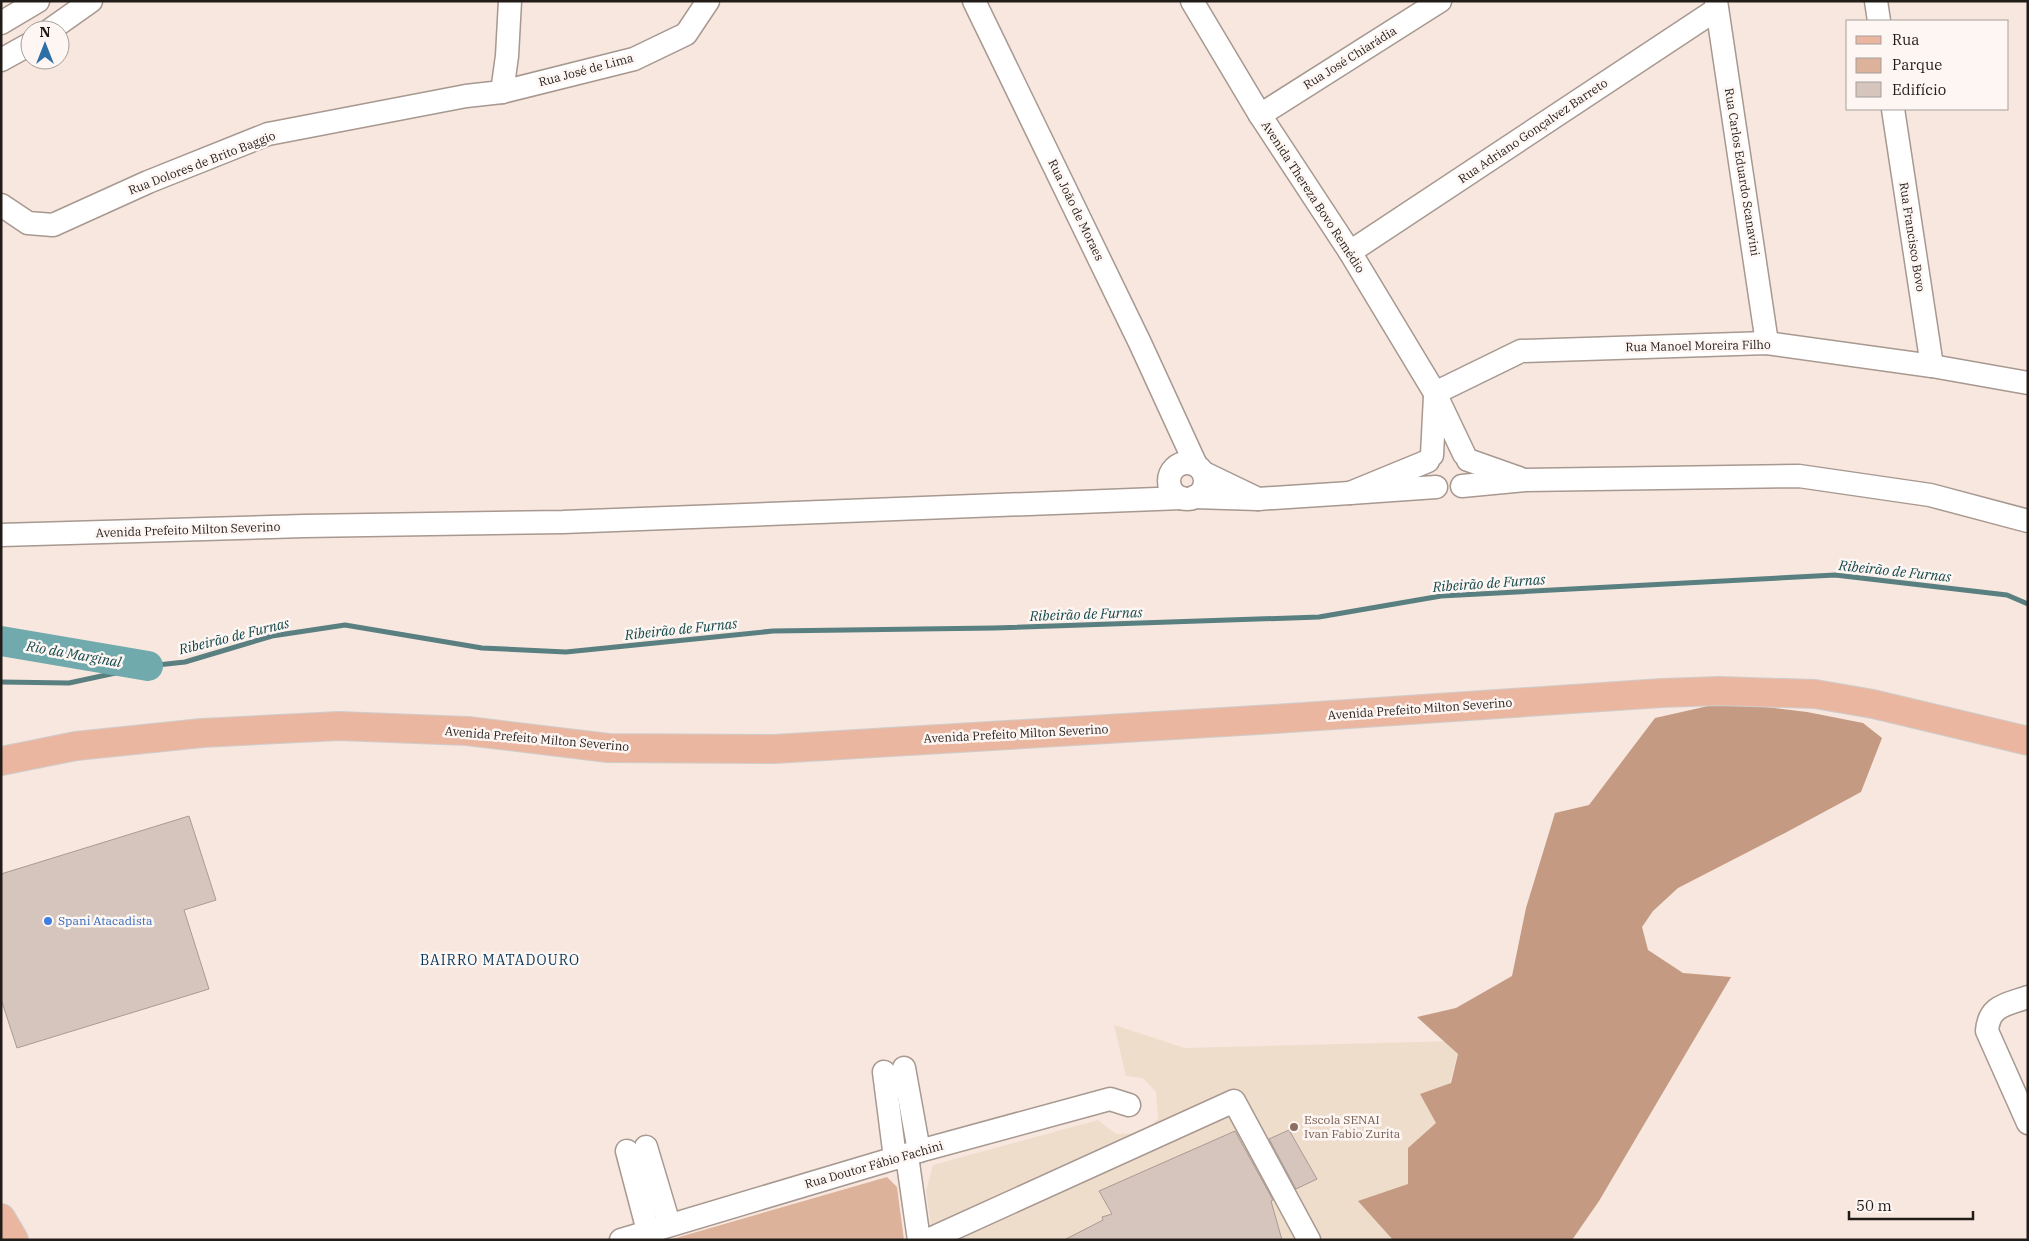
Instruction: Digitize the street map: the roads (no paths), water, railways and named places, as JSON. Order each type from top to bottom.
[{"type":"main road","name":"Avenida Prefeito Milton Severino","points":[[1,761],[76,746],[202,733],[339,726],[467,731],[608,748],[774,748],[1719,691],[1815,694],[1873,704],[2028,741]]},
{"type":"main road","points":[[1,1218],[14,1240]]},
{"type":"street","points":[[1,24],[38,1]]},
{"type":"street","points":[[502,92],[507,56],[510,1]]},
{"type":"street","name":"Rua José de Lima","points":[[502,92],[634,59],[686,34],[708,1]]},
{"type":"street","name":"Rua João de Moraes","points":[[974,1],[1176,421],[1186,470]]},
{"type":"street","name":"Avenida Thereza Bovo Remédio","points":[[1192,1],[1260,115],[1350,252],[1435,393],[1466,457]]},
{"type":"street","name":"Rua José Chiarádia","points":[[1260,115],[1440,1]]},
{"type":"street","points":[[1876,1],[1879,20]]},
{"type":"street","points":[[64,20],[89,2]]},
{"type":"street","name":"Rua Adriano Gonçalvez Barreto","points":[[1350,252],[1716,5]]},
{"type":"street","name":"Rua Carlos Eduardo Scanavini","points":[[1716,5],[1767,343]]},
{"type":"street","points":[[1,60],[20,50]]},
{"type":"street","name":"Rua Dolores de Brito Baggio","points":[[1,205],[28,223],[53,225],[148,182],[268,134],[466,96],[502,92]]},
{"type":"street","name":"Rua Francisco Bovo","points":[[1892,110],[1932,366]]},
{"type":"street","name":"Rua Manoel Moreira Filho","points":[[1435,393],[1521,351],[1767,343],[1932,366],[2028,383]]},
{"type":"street","points":[[1435,393],[1428,475],[1436,487]]},
{"type":"street","name":"Avenida Prefeito Milton Severino","points":[[1350,493],[1430,458],[1440,449],[1451,448],[1466,457],[1525,480]]},
{"type":"street","points":[[1462,486],[1470,474],[1466,457]]},
{"type":"street","points":[[1186,470],[1205,484],[1199,494],[1188,497],[1172,490],[1170,485],[1186,470]]},
{"type":"street","name":"Avenida Prefeito Milton Severino","points":[[1118,501],[1186,470],[1258,499]]},
{"type":"street","name":"Avenida Prefeito Milton Severino","points":[[3,536],[304,526],[563,522],[1188,497],[1258,499],[1436,487],[1449,491],[1462,486],[1525,480],[1799,476],[1930,495],[2028,520]]},
{"type":"street","points":[[2028,997],[1994,1010],[1988,1020],[1987,1031],[2028,1123]]},
{"type":"street","points":[[894,1070],[919,1240]]},
{"type":"street","name":"Rua Doutor Fábio Fachini","points":[[620,1240],[907,1155],[1110,1099],[1129,1105]]},
{"type":"street","points":[[928,1240],[1234,1101],[1309,1240]]},
{"type":"street","points":[[637,1149],[658,1228]]},
{"type":"waterway","name":"Ribeirão de Furnas","points":[[1,682],[69,683],[148,666],[185,662],[272,636],[345,625],[482,648],[566,652],[773,631],[994,628],[1319,617],[1441,596],[1835,575],[2007,595],[2028,604]]},
{"type":"waterway","name":"Rio da Marginal","points":[[1,641],[148,666]]},
{"type":"place","name":"Spani Atacadista","points":[[48,921]]},
{"type":"place","name":"Escola SENAI Ivan Fabio Zurita","points":[[1294,1127]]},
{"type":"district","name":"BAIRRO MATADOURO","points":[[500,960]]}]
